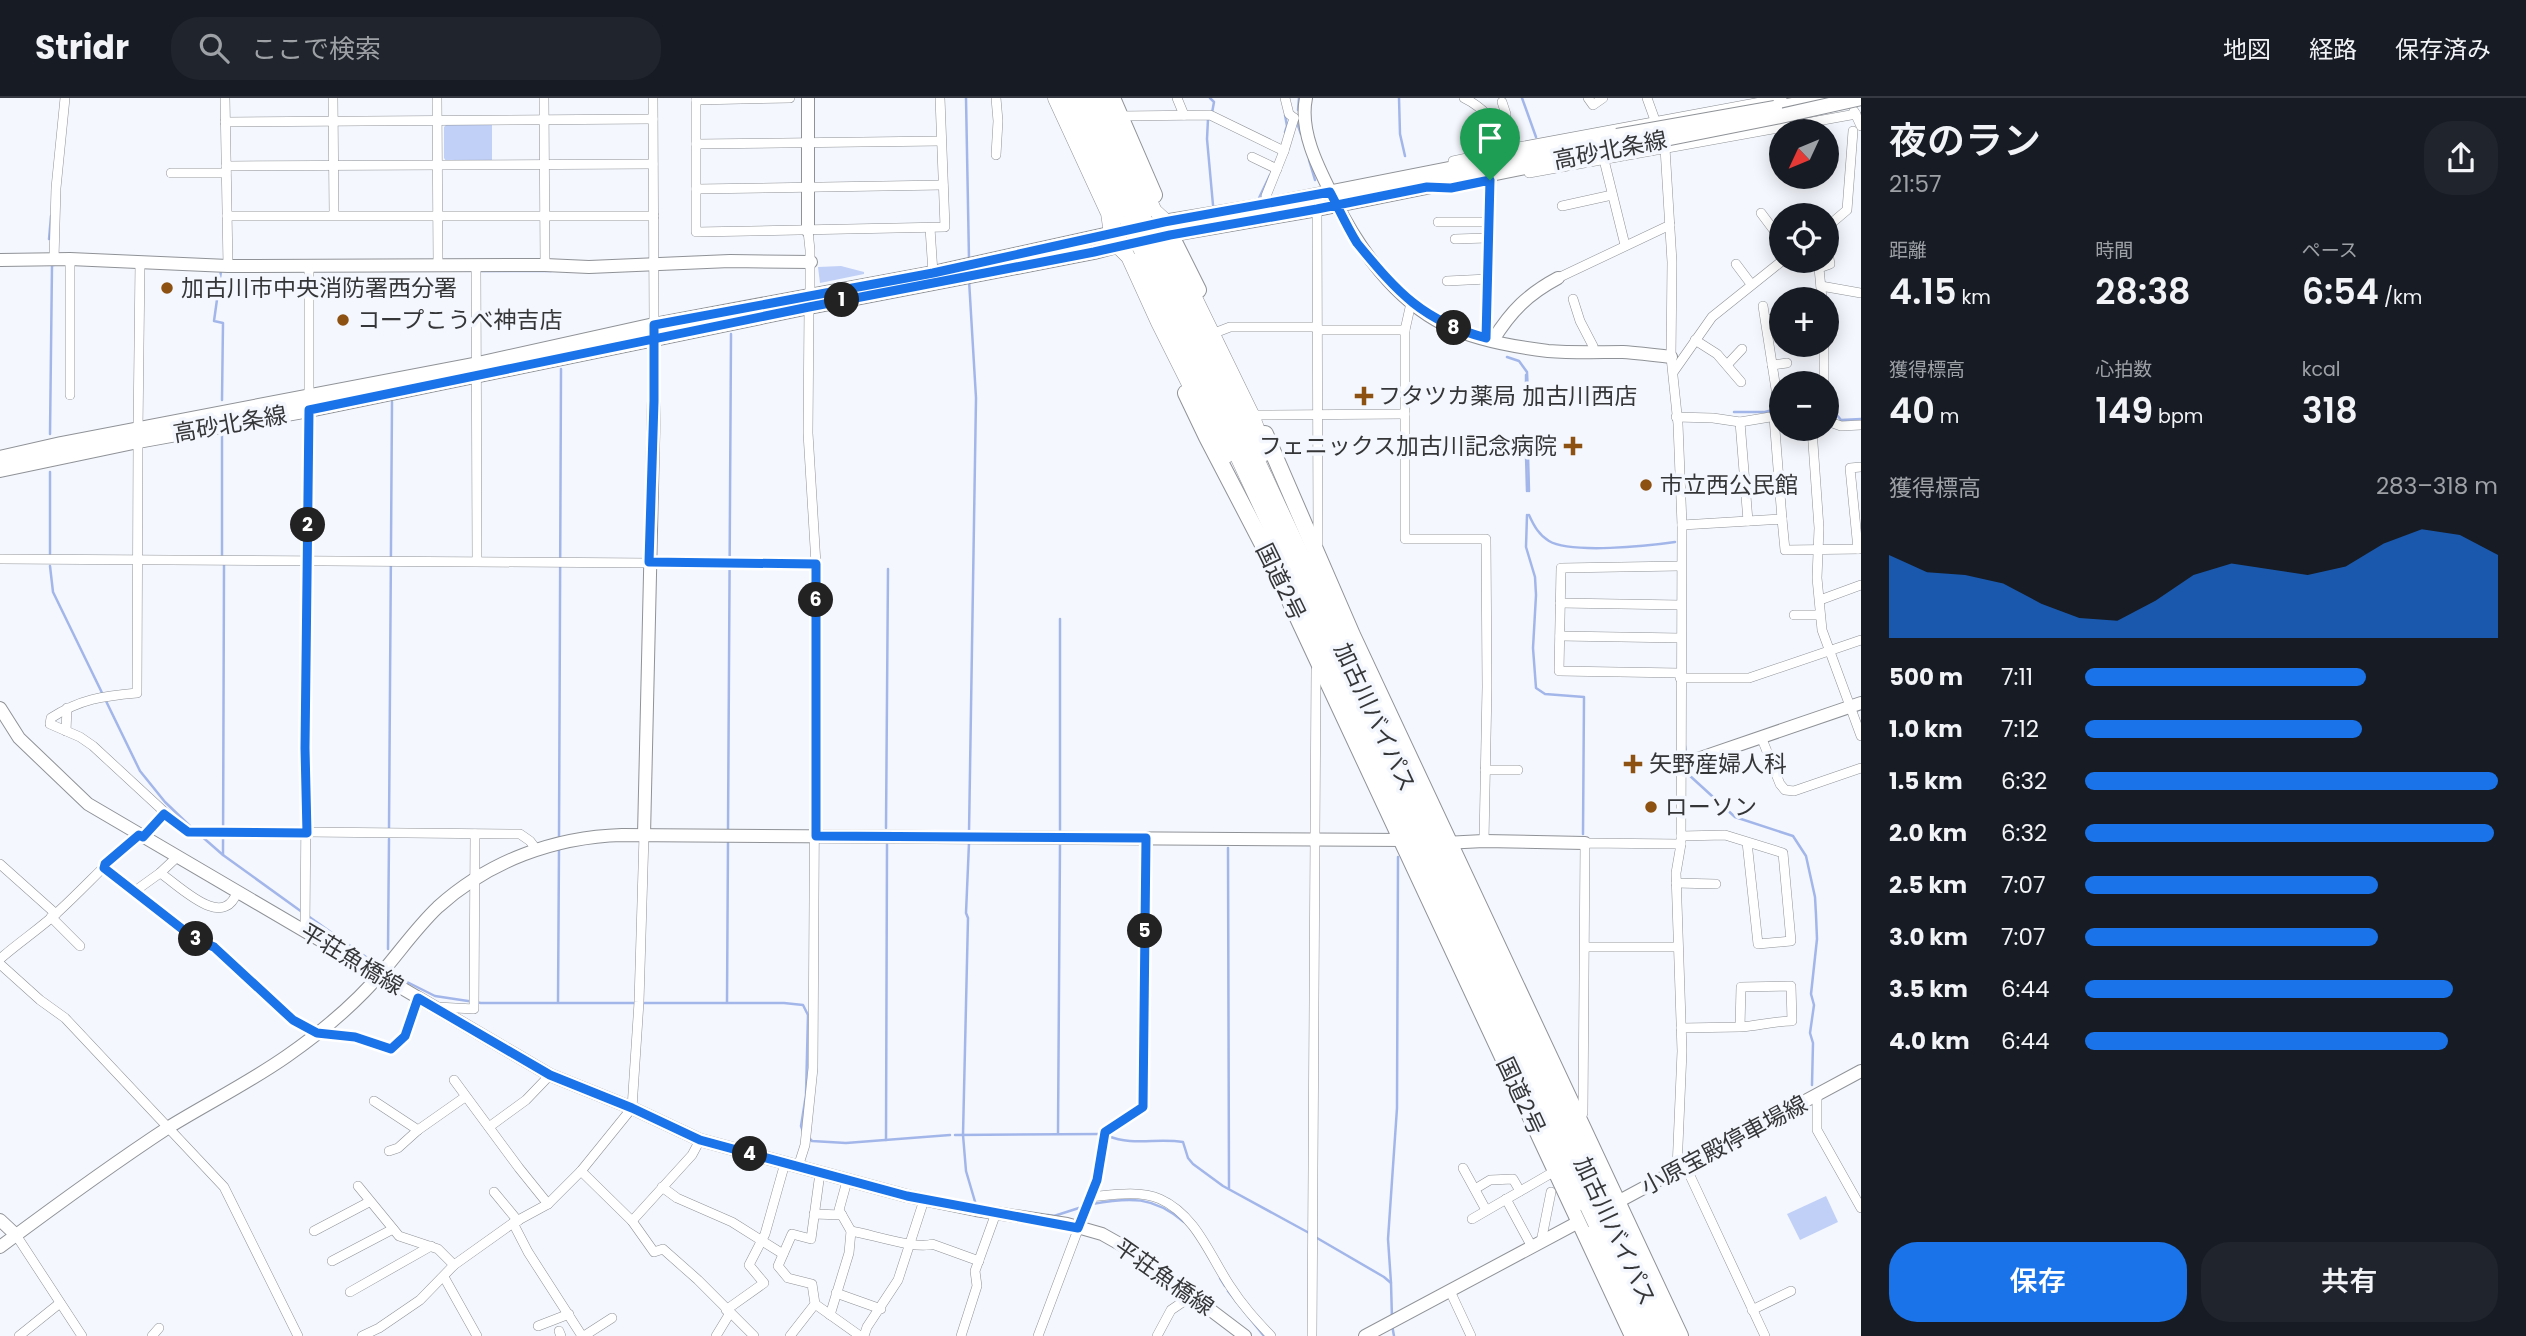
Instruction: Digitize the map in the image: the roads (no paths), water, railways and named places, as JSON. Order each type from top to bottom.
[{"type":"highway","name":"国道2号","points":[[1048,98],[1207,437],[1271,560],[1404,840],[1633,1336]]},
{"type":"highway","points":[[1057,98],[1110,213],[1116,240],[1130,256],[1220,444],[1247,491],[1282,531]]},
{"type":"highway","name":"加古川バイパス","points":[[1072,98],[1137,221]]},
{"type":"highway","name":"加古川バイパス","points":[[1086,98],[1150,249],[1664,1336]]},
{"type":"highway","points":[[1101,98],[1153,212],[1167,228],[1175,261],[1250,415],[1285,505],[1282,531]]},
{"type":"highway","name":"国道2号","points":[[1112,98],[1123,116],[1167,228],[1257,415],[1314,549],[1447,844],[1579,1122],[1603,1210],[1680,1336]]},
{"type":"highway","name":"加古川バイパス","points":[[1603,1210],[1650,1336]]},
{"type":"main road","points":[[1778,108],[1809,98]]},
{"type":"main road","name":"高砂北条線","points":[[477,370],[654,325],[810,302],[969,271],[1267,205],[1427,187],[1619,142],[1833,98]]},
{"type":"main road","name":"高砂北条線","points":[[1778,108],[1861,98]]},
{"type":"main road","points":[[1778,108],[1799,116],[1859,109]]},
{"type":"main road","name":"高砂北条線","points":[[1167,228],[1317,209],[1333,198],[1402,176],[1619,142]]},
{"type":"main road","name":"高砂北条線","points":[[0,470],[138,435],[477,370],[653,340],[933,273],[969,271]]},
{"type":"main road","name":"高砂北条線","points":[[0,458],[61,444],[138,435]]},
{"type":"street","points":[[52,259],[65,98]]},
{"type":"street","points":[[225,98],[228,266]]},
{"type":"street","points":[[333,98],[334,215]]},
{"type":"street","points":[[437,98],[438,266]]},
{"type":"street","points":[[544,98],[545,265]]},
{"type":"street","points":[[362,1336],[379,1328],[420,1300],[454,1265],[515,1222],[548,1204],[581,1171],[632,1108],[639,999],[654,401],[653,98]]},
{"type":"street","points":[[790,98],[696,99],[696,232],[945,227],[940,98]]},
{"type":"street","points":[[716,1336],[728,1312],[764,1283],[749,1265],[763,1241],[791,1165],[805,1142],[813,1068],[816,564],[808,433],[811,262],[808,231],[808,98]]},
{"type":"street","points":[[1124,98],[1120,101],[1123,116],[1215,116],[1284,151]]},
{"type":"street","points":[[1177,98],[1184,115]]},
{"type":"street","points":[[1285,98],[1289,114],[1299,118],[1317,165],[1357,243],[1411,303],[1427,315],[1447,326],[1490,339],[1550,351],[1671,356]]},
{"type":"street","points":[[1267,205],[1266,196],[1306,98]]},
{"type":"street","points":[[1464,98],[1475,103],[1513,148]]},
{"type":"street","points":[[1588,98],[1594,105],[1603,98]]},
{"type":"street","points":[[1647,98],[1665,148],[1672,262],[1671,356],[1682,525],[1681,840],[1676,883],[1681,1028],[1681,1167],[1765,1336]]},
{"type":"street","points":[[1844,98],[1859,109]]},
{"type":"street","points":[[1491,120],[1506,114],[1502,102]]},
{"type":"street","points":[[993,103],[992,144],[996,155]]},
{"type":"street","points":[[1402,176],[1513,148],[1657,121],[1778,108]]},
{"type":"street","points":[[1839,217],[1847,210],[1859,109]]},
{"type":"street","points":[[1427,187],[1451,188],[1859,109]]},
{"type":"street","points":[[225,122],[653,120]]},
{"type":"street","points":[[696,144],[941,141]]},
{"type":"street","points":[[1252,158],[1277,169]]},
{"type":"street","points":[[1604,160],[1625,245]]},
{"type":"street","points":[[171,173],[333,166],[653,163]]},
{"type":"street","points":[[1490,180],[1487,238],[1490,339]]},
{"type":"street","points":[[696,189],[943,185]]},
{"type":"street","points":[[1562,206],[1612,195]]},
{"type":"street","points":[[1314,549],[1318,544],[1317,209]]},
{"type":"street","points":[[1761,213],[1769,224]]},
{"type":"street","points":[[227,216],[654,216]]},
{"type":"street","points":[[1438,222],[1488,222]]},
{"type":"street","points":[[1490,339],[1519,305],[1558,278],[1670,225]]},
{"type":"street","points":[[930,229],[933,273]]},
{"type":"street","points":[[1455,239],[1487,238]]},
{"type":"street","points":[[0,260],[52,259],[70,263],[140,266],[309,269],[438,266],[476,269],[545,265],[589,267],[653,263],[811,262]]},
{"type":"street","points":[[70,263],[65,383],[70,395]]},
{"type":"street","points":[[1736,264],[1751,284]]},
{"type":"street","points":[[140,266],[137,693],[96,696],[67,708],[49,721],[53,727],[80,737],[93,746],[185,831],[520,834],[536,849]]},
{"type":"street","points":[[306,926],[309,269]]},
{"type":"street","points":[[476,269],[477,561]]},
{"type":"street","points":[[1674,371],[1719,310],[1769,271]]},
{"type":"street","points":[[1820,273],[1821,286],[1861,293]]},
{"type":"street","points":[[1447,281],[1488,279]]},
{"type":"street","points":[[1573,299],[1594,353]]},
{"type":"street","points":[[1411,303],[1405,330],[1405,539],[1486,540],[1484,841]]},
{"type":"street","points":[[1763,306],[1773,371]]},
{"type":"street","points":[[1217,332],[1230,327],[1405,330]]},
{"type":"street","points":[[1695,340],[1717,354],[1741,382]]},
{"type":"street","points":[[1727,365],[1742,349]]},
{"type":"street","points":[[1772,365],[1787,363]]},
{"type":"street","points":[[1257,415],[1405,414]]},
{"type":"street","points":[[1676,417],[1740,422],[1769,415]]},
{"type":"street","points":[[1740,422],[1748,521]]},
{"type":"street","points":[[1839,425],[1861,425]]},
{"type":"street","points":[[1780,441],[1785,551],[1859,549],[1850,468],[1861,467]]},
{"type":"street","points":[[1813,441],[1819,528],[1816,578],[1822,630],[1856,705],[1861,736]]},
{"type":"street","points":[[1682,525],[1782,519]]},
{"type":"street","points":[[0,559],[816,564]]},
{"type":"street","points":[[1681,566],[1561,568],[1559,671],[1749,678],[1861,640]]},
{"type":"street","points":[[1820,600],[1861,585]]},
{"type":"street","points":[[1560,603],[1681,605]]},
{"type":"street","points":[[1794,615],[1820,615]]},
{"type":"street","points":[[1560,636],[1681,638]]},
{"type":"street","points":[[1312,1336],[1316,670],[1320,663]]},
{"type":"street","points":[[1680,765],[1856,705]]},
{"type":"street","name":"平荘魚橋線","points":[[0,708],[4,726],[88,804],[237,892],[306,926],[433,1008],[550,1075],[632,1108],[700,1140],[924,1200],[1102,1234],[1134,1252],[1245,1336]]},
{"type":"street","points":[[66,732],[67,708]]},
{"type":"street","points":[[1762,738],[1780,784],[1786,790],[1794,791],[1861,768]]},
{"type":"street","points":[[1485,770],[1518,770]]},
{"type":"street","points":[[0,959],[54,916],[105,864],[164,814]]},
{"type":"street","points":[[433,1008],[474,1004],[474,834]]},
{"type":"street","points":[[0,1247],[95,1177],[170,1127],[285,1057],[317,1033],[381,973],[439,906],[474,880],[523,853],[536,849],[594,836],[644,835],[1404,840]]},
{"type":"street","points":[[1447,844],[1484,841],[1585,843],[1681,840],[1725,835],[1783,853],[1791,941],[1758,944],[1747,842]]},
{"type":"street","points":[[1038,1336],[1097,1180],[1105,1136],[1143,1107],[1146,838]]},
{"type":"street","points":[[1579,1122],[1583,1113],[1585,843]]},
{"type":"street","points":[[135,891],[177,857]]},
{"type":"street","points":[[0,864],[54,916],[80,946]]},
{"type":"street","points":[[104,868],[195,939],[214,947],[293,1020],[317,1033],[355,1037],[391,1049],[405,1036],[418,998]]},
{"type":"street","points":[[160,873],[208,906],[221,908],[228,905],[237,892]]},
{"type":"street","points":[[1676,883],[1716,884]]},
{"type":"street","points":[[1588,947],[1678,947]]},
{"type":"street","points":[[0,964],[40,1000],[65,1018],[170,1127],[224,1188],[298,1336]]},
{"type":"street","points":[[1681,1028],[1740,1027],[1772,1021],[1792,1021],[1791,986],[1741,987],[1740,1027]]},
{"type":"street","name":"小原宝殿停車場線","points":[[1365,1336],[1861,1071]]},
{"type":"street","points":[[489,1127],[526,1100],[550,1075]]},
{"type":"street","points":[[454,1080],[548,1204]]},
{"type":"street","points":[[1817,1095],[1817,1130],[1861,1208]]},
{"type":"street","points":[[389,1151],[398,1148],[418,1130],[466,1097]]},
{"type":"street","points":[[374,1101],[418,1130]]},
{"type":"street","points":[[632,1221],[692,1155],[700,1140]]},
{"type":"street","points":[[1463,1168],[1486,1210]]},
{"type":"street","points":[[581,1171],[632,1221],[654,1252],[663,1249],[754,1336]]},
{"type":"street","points":[[1472,1219],[1555,1171]]},
{"type":"street","points":[[820,1173],[811,1239],[792,1234],[778,1268],[788,1278],[812,1284],[815,1304],[862,1336],[898,1280],[924,1200]]},
{"type":"street","points":[[1475,1189],[1490,1180],[1513,1179],[1520,1191]]},
{"type":"street","points":[[830,1315],[849,1253],[851,1231],[839,1210],[847,1181]]},
{"type":"street","points":[[358,1186],[369,1202],[403,1238],[438,1249],[454,1265]]},
{"type":"street","points":[[662,1187],[677,1198],[732,1223],[783,1254]]},
{"type":"street","points":[[494,1192],[515,1222],[528,1252],[583,1336],[612,1318]]},
{"type":"street","points":[[1536,1244],[1550,1192]]},
{"type":"street","points":[[1088,1203],[1145,1196],[1159,1198],[1170,1205],[1197,1232],[1230,1287],[1252,1317],[1271,1336]]},
{"type":"street","points":[[1506,1199],[1536,1244]]},
{"type":"street","points":[[314,1231],[369,1202]]},
{"type":"street","points":[[961,1336],[977,1286],[975,1271],[996,1213]]},
{"type":"street","points":[[814,1214],[842,1215]]},
{"type":"street","points":[[0,1220],[16,1235],[82,1336]]},
{"type":"street","points":[[332,1261],[393,1229]]},
{"type":"street","points":[[851,1231],[911,1245],[932,1244],[979,1261]]},
{"type":"street","points":[[350,1292],[431,1246]]},
{"type":"street","points":[[444,1277],[477,1336]]},
{"type":"street","points":[[1450,1291],[1471,1336]]},
{"type":"street","points":[[1752,1310],[1791,1291]]},
{"type":"street","points":[[836,1293],[881,1309]]},
{"type":"street","points":[[1157,1336],[1167,1315],[1193,1295]]},
{"type":"street","points":[[19,1336],[60,1303]]},
{"type":"street","points":[[790,1336],[815,1304]]},
{"type":"street","points":[[538,1326],[569,1314]]},
{"type":"street","points":[[152,1336],[159,1328]]},
{"type":"waterway","points":[[966,98],[969,259]]},
{"type":"waterway","points":[[1210,98],[1214,102],[1212,113]]},
{"type":"waterway","points":[[1298,110],[1299,98]]},
{"type":"waterway","points":[[1399,98],[1400,134],[1405,156]]},
{"type":"waterway","points":[[1522,98],[1536,137]]},
{"type":"waterway","points":[[1285,115],[1285,132]]},
{"type":"waterway","points":[[1208,119],[1207,139],[1213,205]]},
{"type":"waterway","points":[[1297,123],[1301,134]]},
{"type":"waterway","points":[[1309,160],[1315,180]]},
{"type":"waterway","points":[[1259,198],[1270,175]]},
{"type":"waterway","points":[[49,239],[51,216]]},
{"type":"waterway","points":[[50,434],[54,265]]},
{"type":"waterway","points":[[221,271],[214,321],[223,323],[222,400]]},
{"type":"waterway","points":[[477,271],[551,271]]},
{"type":"waterway","points":[[969,280],[976,398],[969,833]]},
{"type":"waterway","points":[[728,831],[731,334]]},
{"type":"waterway","points":[[1507,357],[1519,361],[1527,372],[1528,396]]},
{"type":"waterway","points":[[559,838],[561,369]]},
{"type":"waterway","points":[[1526,375],[1526,396]]},
{"type":"waterway","points":[[389,829],[392,402]]},
{"type":"waterway","points":[[1734,412],[1769,411]]},
{"type":"waterway","points":[[1839,418],[1841,420],[1861,419]]},
{"type":"waterway","points":[[222,435],[222,558]]},
{"type":"waterway","points":[[1526,455],[1527,491]]},
{"type":"waterway","points":[[1528,455],[1529,491]]},
{"type":"waterway","points":[[50,472],[50,554]]},
{"type":"waterway","points":[[1527,515],[1526,547],[1535,577],[1536,595],[1533,648],[1536,688],[1545,694],[1584,697],[1583,834]]},
{"type":"waterway","points":[[1529,515],[1542,536],[1560,545],[1610,548],[1675,542]]},
{"type":"waterway","points":[[223,855],[224,564]]},
{"type":"waterway","points":[[50,566],[53,592],[140,771],[165,802],[191,827]]},
{"type":"waterway","points":[[886,828],[888,569]]},
{"type":"waterway","points":[[1060,619],[1060,832]]},
{"type":"waterway","points":[[1685,746],[1686,755]]},
{"type":"waterway","points":[[1689,771],[1689,775],[1735,817],[1793,836],[1806,856],[1815,897],[1817,939],[1811,994],[1814,1005],[1810,1033],[1813,1043],[1812,1085]]},
{"type":"waterway","points":[[199,834],[223,855],[302,912]]},
{"type":"waterway","points":[[388,949],[389,839]]},
{"type":"waterway","points":[[727,1002],[728,841]]},
{"type":"waterway","points":[[969,843],[963,1135],[966,1171],[976,1205]]},
{"type":"waterway","points":[[1058,1133],[1060,843]]},
{"type":"waterway","points":[[886,1140],[887,844]]},
{"type":"waterway","points":[[558,1002],[559,848]]},
{"type":"waterway","points":[[1228,848],[1229,1188]]},
{"type":"waterway","points":[[1391,1283],[1388,1239],[1397,1108],[1398,857]]},
{"type":"waterway","points":[[308,916],[366,957]]},
{"type":"waterway","points":[[407,982],[435,996],[481,1003],[803,1005],[808,1015],[806,1095],[801,1126],[804,1134]]},
{"type":"waterway","points":[[955,1135],[1102,1134]]},
{"type":"waterway","points":[[809,1138],[812,1141],[846,1143],[950,1135]]},
{"type":"waterway","points":[[1108,1136],[1126,1141],[1183,1142],[1193,1164],[1223,1186],[1311,1234]]},
{"type":"waterway","points":[[1092,1204],[1118,1200],[1141,1201],[1162,1207],[1184,1222]]},
{"type":"waterway","points":[[1048,1215],[1054,1216],[1082,1207]]},
{"type":"waterway","points":[[1317,1238],[1391,1283],[1392,1319]]},
{"type":"waterway","points":[[1220,1278],[1225,1286]]},
{"type":"waterway","points":[[1228,1291],[1264,1336]]},
{"type":"waterway","points":[[1392,1325],[1394,1336]]},
{"type":"place","name":"加古川市中央消防署西分署","points":[[167,288]]},
{"type":"place","name":"コープこうべ神吉店","points":[[343,320]]},
{"type":"place","name":"フタツカ薬局 加古川西店","points":[[1364,396]]},
{"type":"place","name":"フェニックス加古川記念病院","points":[[1573,446]]},
{"type":"place","name":"市立西公民館","points":[[1646,485]]},
{"type":"place","name":"矢野産婦人科","points":[[1633,764]]},
{"type":"place","name":"ローソン","points":[[1651,807]]}]
